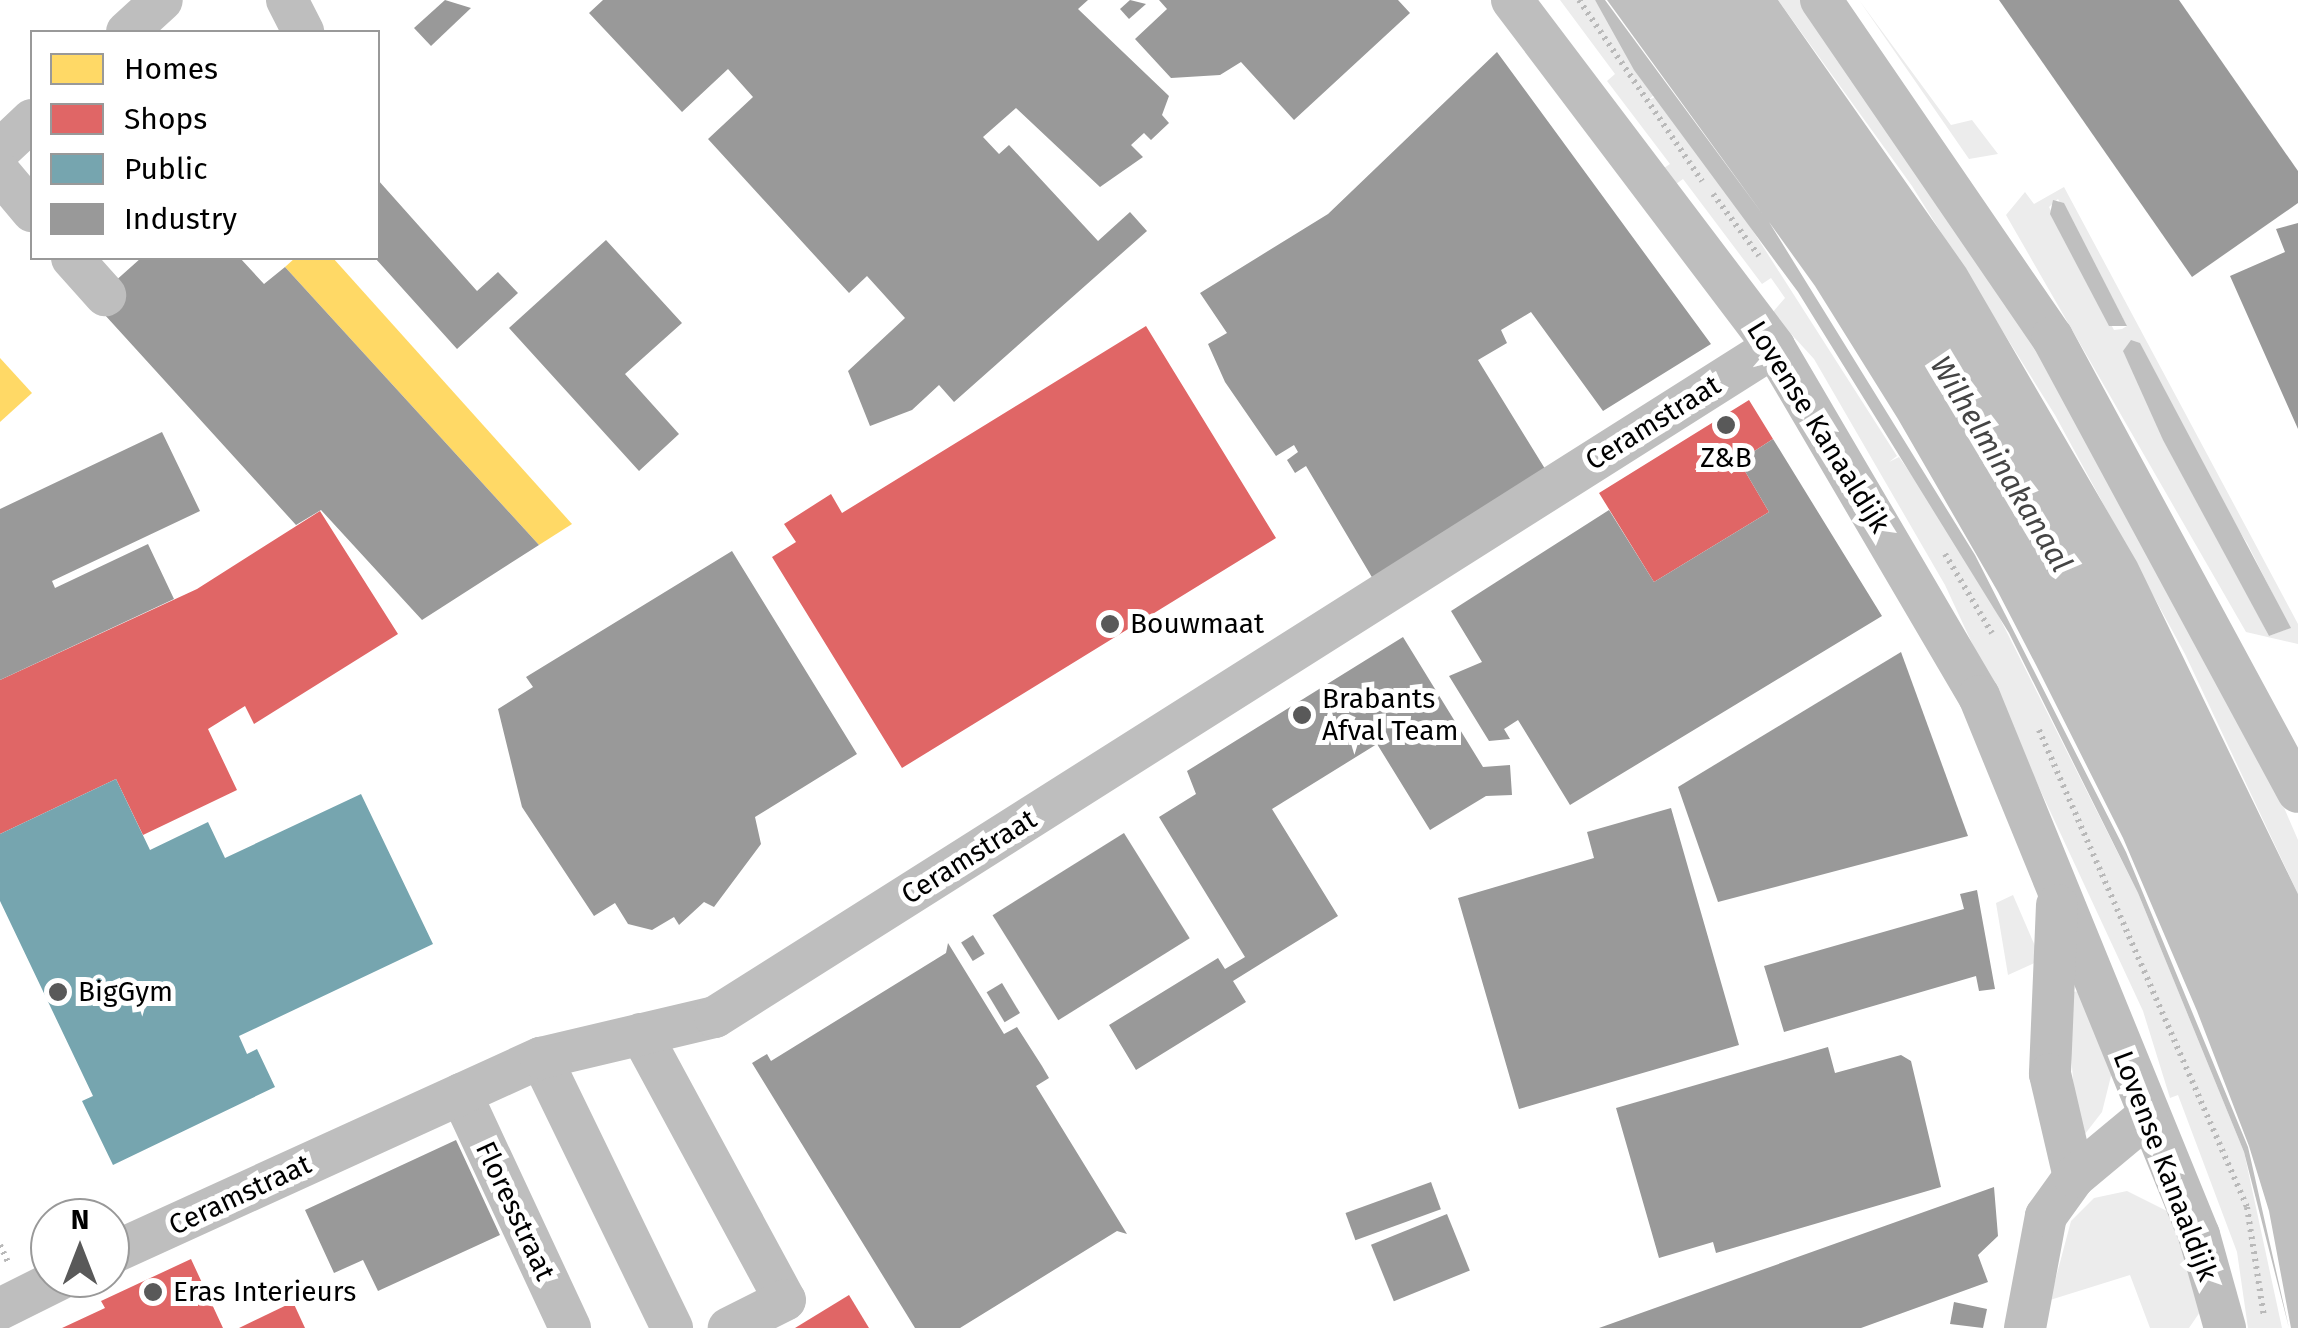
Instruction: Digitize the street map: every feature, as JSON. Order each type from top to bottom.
[{"type":"street","points":[[129,30],[162,0]]},
{"type":"street","points":[[287,0],[302,30]]},
{"type":"street","name":"Lovense Kanaaldijk","points":[[1512,0],[1774,347],[1980,696],[2146,1117],[2199,1235],[2225,1328]]},
{"type":"street","points":[[1821,0],[2052,337],[2298,792]]},
{"type":"street","points":[[0,150],[30,122]]},
{"type":"street","points":[[0,173],[30,209]]},
{"type":"street","points":[[74,260],[105,295]]},
{"type":"street","name":"Ceramstraat","points":[[130,1245],[541,1058],[716,1018],[1774,347]]},
{"type":"street","name":"Lovense Kanaaldijk","points":[[2058,893],[2050,1074],[2074,1177]]},
{"type":"street","points":[[641,1034],[785,1300],[729,1328]]},
{"type":"street","points":[[541,1058],[672,1328]]},
{"type":"street","name":"Floresstraat","points":[[461,1094],[570,1328]]},
{"type":"street","points":[[2025,1328],[2046,1216],[2074,1177],[2146,1117]]},
{"type":"street","points":[[0,1309],[30,1294]]},
{"type":"shaded area","points":[[1560,0],[1595,0],[1655,94],[1647,101],[1655,97],[1746,220],[1897,456],[1889,462],[1899,457],[1971,561],[2138,893],[2244,1152],[2282,1328],[2248,1328],[2237,1252],[2178,1095],[2170,1098],[2143,1011],[1945,585],[1814,359],[1772,313],[1785,298],[1771,278],[1762,284],[1683,179],[1676,184],[1664,168],[1670,164],[1607,81],[1615,74]]},
{"type":"shaded area","points":[[1778,0],[1812,0],[1975,236],[2244,715],[2298,840],[2298,894],[2185,654],[2055,415],[1912,186]]},
{"type":"shaded area","points":[[1859,0],[1951,125],[1972,120],[1998,154],[1969,159]]},
{"type":"shaded area","points":[[2064,187],[2298,624],[2298,644],[2246,632],[2006,215],[2025,192],[2034,204]],"holes":[[[2058,199],[2127,326],[2122,329],[2114,330],[2049,207]],[[2123,351],[2247,543],[2290,628],[2269,636]]]},
{"type":"shaded area","points":[[2013,895],[2041,960],[2008,975],[1996,903]]},
{"type":"shaded area","points":[[2081,991],[2112,1072],[2102,1112],[2078,1143],[2070,1041],[2071,992]]},
{"type":"shaded area","points":[[2127,1191],[2173,1214],[2202,1309],[2189,1328],[2150,1328],[2130,1275],[2050,1300],[2071,1221],[2094,1198]]},
{"type":"water","name":"Wilhelminakanaal","points":[[1595,0],[1605,0],[1764,216],[1607,0],[1778,0],[1966,268],[2137,562],[2298,894],[2298,1328],[2291,1328],[2269,1211],[2249,1146],[2197,1011],[2123,838],[1998,592],[1898,419],[1815,286],[1769,222],[1975,555],[2126,852],[2248,1147],[2289,1328],[2244,1152],[2138,893],[2009,633],[1798,292],[1634,70]]},
{"type":"water","points":[[2053,200],[2064,203],[2127,326],[2109,326],[2050,214]]},
{"type":"water","points":[[2131,340],[2140,343],[2291,628],[2269,636],[2163,440],[2123,351]]},
{"type":"building: Homes","points":[[293,260],[335,260],[572,524],[539,545],[285,267]]},
{"type":"building: Homes","points":[[0,358],[32,393],[0,422]]},
{"type":"building: Shops","points":[[1146,326],[1276,538],[902,768],[772,557],[796,542],[784,524],[831,494],[842,513]]},
{"type":"building: Shops","points":[[1749,400],[1773,439],[1739,461],[1769,512],[1654,582],[1599,493]]},
{"type":"building: Shops","points":[[320,511],[398,634],[254,724],[245,706],[208,729],[237,790],[143,835],[116,779],[0,834],[0,680],[197,589]]},
{"type":"building: Shops","points":[[191,1259],[223,1328],[62,1328],[105,1308],[101,1301],[107,1298],[130,1298],[130,1287]]},
{"type":"building: Shops","points":[[849,1295],[869,1328],[795,1328]]},
{"type":"building: Shops","points":[[293,1302],[305,1328],[239,1328]]},
{"type":"building: Public","points":[[116,779],[150,850],[208,822],[225,858],[361,794],[433,944],[239,1036],[247,1054],[257,1049],[275,1087],[113,1165],[82,1101],[93,1096],[0,901],[0,834]]},
{"type":"building: Industry","points":[[445,0],[471,8],[431,46],[414,28]]},
{"type":"building: Industry","points":[[603,0],[1088,0],[1078,9],[1169,96],[1162,115],[1169,123],[1151,140],[1144,133],[1131,145],[1143,157],[1100,187],[1016,108],[983,137],[999,154],[1009,145],[1098,241],[1130,212],[1147,231],[954,402],[939,385],[912,410],[870,426],[848,371],[905,318],[867,276],[849,293],[708,139],[753,97],[728,69],[682,112],[589,13]]},
{"type":"building: Industry","points":[[1130,0],[1146,4],[1129,19],[1120,9]]},
{"type":"building: Industry","points":[[1159,0],[1398,0],[1410,13],[1294,120],[1241,62],[1220,75],[1171,78],[1135,39],[1167,9]]},
{"type":"building: Industry","points":[[1999,0],[2179,0],[2298,171],[2298,203],[2192,277]]},
{"type":"building: Industry","points":[[1497,52],[1711,344],[1603,411],[1531,312],[1501,330],[1507,343],[1478,360],[1547,472],[1373,579],[1306,466],[1295,473],[1287,460],[1298,452],[1294,445],[1276,456],[1225,382],[1208,344],[1227,333],[1200,293],[1328,214]]},
{"type":"building: Industry","points":[[380,182],[477,291],[498,272],[518,293],[457,349],[377,260],[380,260]]},
{"type":"building: Industry","points":[[2298,223],[2298,429],[2230,276],[2285,252],[2276,229]]},
{"type":"building: Industry","points":[[606,240],[682,323],[625,374],[679,434],[639,471],[509,328]]},
{"type":"building: Industry","points":[[139,260],[242,260],[264,284],[285,267],[539,545],[422,620],[321,510],[296,525],[104,314],[113,283]]},
{"type":"building: Industry","points":[[162,432],[200,511],[52,581],[55,588],[148,544],[174,599],[0,680],[0,509]]},
{"type":"building: Industry","points":[[1773,439],[1882,616],[1570,805],[1518,720],[1504,729],[1510,739],[1489,741],[1449,676],[1482,662],[1451,611],[1609,510],[1654,582],[1769,512],[1739,461]]},
{"type":"building: Industry","points":[[732,551],[857,754],[755,817],[761,844],[714,907],[704,902],[679,925],[674,917],[652,930],[628,924],[615,903],[594,916],[522,807],[498,709],[533,687],[526,677]]},
{"type":"building: Industry","points":[[1403,637],[1483,767],[1510,765],[1512,795],[1486,796],[1430,830],[1377,744],[1272,809],[1338,916],[1233,981],[1246,1002],[1136,1070],[1109,1025],[1218,958],[1225,969],[1245,957],[1159,817],[1196,794],[1187,771]]},
{"type":"building: Industry","points":[[1901,652],[1968,836],[1718,902],[1678,787]]},
{"type":"building: Industry","points":[[1671,808],[1739,1045],[1519,1109],[1458,898],[1594,858],[1587,832]]},
{"type":"building: Industry","points":[[1124,833],[1190,938],[1058,1020],[993,915]]},
{"type":"building: Industry","points":[[1977,890],[1995,989],[1979,991],[1976,976],[1784,1032],[1764,966],[1964,909],[1960,894]]},
{"type":"building: Industry","points":[[973,935],[985,954],[973,961],[961,942]]},
{"type":"building: Industry","points":[[948,943],[1004,1034],[1017,1027],[1042,1066],[1049,1078],[1036,1086],[1127,1234],[1117,1231],[960,1328],[915,1328],[752,1063],[767,1054],[771,1061],[946,953]]},
{"type":"building: Industry","points":[[1002,983],[1020,1013],[1005,1022],[987,992]]},
{"type":"building: Industry","points":[[1828,1047],[1835,1073],[1901,1055],[1911,1061],[1941,1187],[1716,1253],[1713,1242],[1659,1258],[1616,1108]]},
{"type":"building: Industry","points":[[456,1140],[500,1235],[378,1291],[363,1260],[334,1273],[305,1210]]},
{"type":"building: Industry","points":[[1431,1182],[1441,1209],[1355,1240],[1345,1213]]},
{"type":"building: Industry","points":[[1994,1187],[1998,1236],[1978,1255],[1988,1282],[1861,1328],[1599,1328]]},
{"type":"building: Industry","points":[[1447,1214],[1470,1271],[1394,1301],[1371,1245]]},
{"type":"building: Industry","points":[[1954,1302],[1987,1309],[1983,1328],[1950,1324]]},
{"type":"place","name":"Z&B","points":[[1726,425]]},
{"type":"place","name":"Bouwmaat","points":[[1110,624]]},
{"type":"place","name":"Brabants Afval Team","points":[[1302,715]]},
{"type":"place","name":"BigGym","points":[[58,992]]},
{"type":"place","name":"Eras Interieurs","points":[[153,1292]]}]
